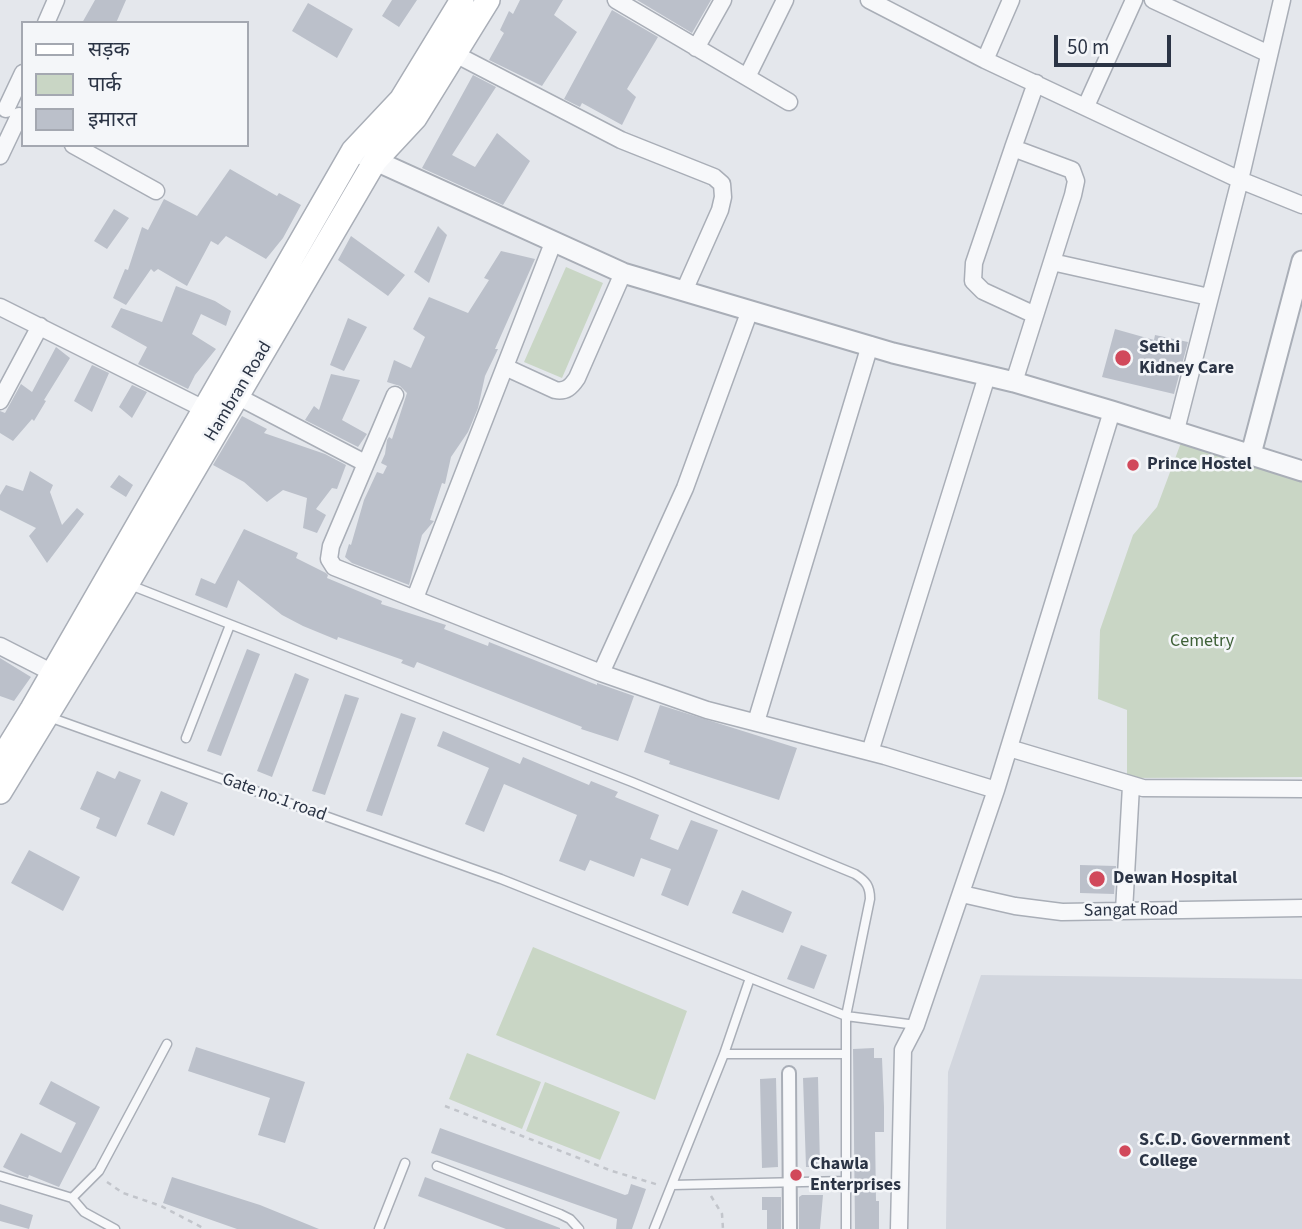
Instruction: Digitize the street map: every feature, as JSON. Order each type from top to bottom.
[{"type":"main road","name":"Hambran Road","points":[[227,391],[353,151],[401,100],[462,0]]},
{"type":"main road","name":"Hambran Road","points":[[0,761],[227,391],[375,161],[415,118],[488,0]]},
{"type":"main road","name":"Hambran Road","points":[[0,792],[127,584],[213,414]]},
{"type":"street","points":[[47,21],[56,0]]},
{"type":"street","points":[[616,0],[789,102]]},
{"type":"street","points":[[696,48],[723,0]]},
{"type":"street","points":[[747,77],[785,0]]},
{"type":"street","points":[[869,0],[985,60],[1240,180],[1302,205]]},
{"type":"street","points":[[985,60],[1011,0]]},
{"type":"street","points":[[1086,106],[1134,0]]},
{"type":"street","points":[[1153,0],[1269,54]]},
{"type":"street","points":[[1176,430],[1240,180],[1282,0]]},
{"type":"street","points":[[454,54],[621,140],[713,177],[722,184],[724,191],[720,211],[684,291]]},
{"type":"street","points":[[0,156],[21,80]]},
{"type":"street","points":[[1035,315],[983,291],[973,281],[974,263],[1036,83]]},
{"type":"street","points":[[77,147],[156,191]]},
{"type":"street","points":[[1013,148],[1065,167],[1074,174],[1075,188],[1014,382]]},
{"type":"street","points":[[353,151],[622,273],[892,353],[1014,382],[1302,471]]},
{"type":"street","points":[[415,598],[553,243]]},
{"type":"street","points":[[1251,454],[1302,261]]},
{"type":"street","points":[[1052,262],[1209,297]]},
{"type":"street","points":[[505,367],[555,390],[562,391],[571,387],[578,378],[622,273]]},
{"type":"street","points":[[0,307],[213,414]]},
{"type":"street","points":[[601,673],[685,488],[750,310]]},
{"type":"street","points":[[0,401],[40,326]]},
{"type":"street","points":[[757,722],[870,345]]},
{"type":"street","points":[[870,752],[987,376]]},
{"type":"street","points":[[227,391],[365,463]]},
{"type":"street","points":[[395,396],[331,546],[330,562],[334,567],[601,673],[707,710],[870,752],[996,790]]},
{"type":"street","points":[[898,1229],[903,1050],[916,1026],[962,894],[1112,411]]},
{"type":"street","points":[[0,646],[53,673]]},
{"type":"street","points":[[1009,748],[1131,786],[1154,789],[1302,789]]},
{"type":"street","points":[[1124,911],[1131,786]]},
{"type":"street","name":"Sangat Road","points":[[962,894],[1037,910],[1302,908]]},
{"type":"street","points":[[789,1073],[790,1229]]},
{"type":"lane","points":[[127,584],[632,782],[815,856],[863,879],[870,888],[869,907],[846,1016],[846,1229]]},
{"type":"lane","points":[[186,738],[230,625]]},
{"type":"lane","name":"Gate no.1 road","points":[[47,716],[501,880],[846,1016],[916,1026]]},
{"type":"lane","points":[[654,1229],[724,1054],[750,978]]},
{"type":"lane","points":[[72,1198],[99,1171],[167,1044]]},
{"type":"lane","points":[[724,1054],[846,1054]]},
{"type":"lane","points":[[379,1229],[405,1163]]},
{"type":"lane","points":[[437,1166],[560,1214],[570,1219],[579,1229]]},
{"type":"lane","points":[[0,1176],[72,1198],[85,1212],[114,1229]]},
{"type":"lane","points":[[672,1185],[846,1181]]},
{"type":"path","points":[[445,1106],[612,1171],[655,1185],[672,1185]]},
{"type":"path","points":[[99,1171],[108,1184],[123,1193],[161,1206],[205,1229]]},
{"type":"path","points":[[704,1184],[722,1214],[723,1229]]},
{"type":"shaded area","name":"S.C.D. Government College","points":[[981,975],[1302,979],[1302,1229],[946,1229],[948,1072]]},
{"type":"green space","points":[[566,267],[603,283],[562,378],[524,362]]},
{"type":"green space","name":"Cemetry","points":[[1182,440],[1302,480],[1302,777],[1127,778],[1127,710],[1098,699],[1100,630],[1133,535],[1157,507]]},
{"type":"green space","points":[[533,947],[687,1011],[655,1100],[496,1035]]},
{"type":"green space","points":[[467,1053],[541,1082],[522,1129],[449,1099]]},
{"type":"green space","points":[[545,1082],[620,1112],[600,1160],[526,1131]]},
{"type":"building","points":[[95,0],[126,0],[117,21],[83,21]]},
{"type":"building","points":[[392,0],[417,0],[399,27],[382,16]]},
{"type":"building","points":[[520,0],[563,0],[554,15],[577,32],[542,86],[489,60],[504,33],[500,30],[509,11],[513,14]]},
{"type":"building","points":[[637,0],[711,0],[692,33]]},
{"type":"building","points":[[308,3],[353,29],[337,58],[292,31]]},
{"type":"building","points":[[612,10],[658,37],[627,89],[636,97],[622,125],[582,103],[580,107],[564,99]]},
{"type":"building","points":[[473,75],[496,87],[452,155],[475,167],[497,133],[530,161],[503,205],[422,168]]},
{"type":"building","points":[[230,169],[277,196],[279,193],[301,205],[283,238],[266,259],[226,236],[218,245],[211,241],[187,286],[158,269],[154,272],[151,269],[126,305],[113,298],[125,269],[128,270],[142,227],[148,230],[164,199],[197,216]]},
{"type":"building","points":[[114,209],[129,218],[107,249],[94,241]]},
{"type":"building","points":[[438,226],[447,235],[429,283],[414,272]]},
{"type":"building","points":[[351,236],[405,275],[388,296],[338,260]]},
{"type":"building","points":[[501,251],[535,259],[495,349],[498,349],[485,376],[478,408],[468,432],[451,457],[445,484],[442,483],[430,520],[434,521],[422,535],[409,585],[352,563],[345,557],[364,500],[377,472],[383,474],[387,466],[381,463],[387,440],[389,437],[392,439],[407,393],[400,386],[387,382],[394,360],[411,368],[425,337],[413,329],[429,297],[468,313],[489,280],[484,278]]},
{"type":"building","points":[[176,286],[215,301],[231,311],[226,326],[201,314],[192,334],[216,349],[195,375],[188,389],[138,364],[147,347],[111,327],[121,308],[162,322]]},
{"type":"building","points":[[348,318],[367,327],[344,371],[330,365]]},
{"type":"building","points":[[1115,329],[1154,340],[1155,335],[1188,342],[1174,394],[1102,377]]},
{"type":"building","points":[[56,347],[70,358],[34,421],[32,419],[13,441],[0,433],[0,411],[5,413],[21,384],[32,392]]},
{"type":"building","points":[[92,365],[109,373],[92,412],[74,401]]},
{"type":"building","points":[[331,374],[360,380],[342,420],[367,434],[358,447],[305,420],[314,406],[319,410]]},
{"type":"building","points":[[132,385],[147,392],[132,418],[119,407]]},
{"type":"building","points":[[242,416],[267,429],[264,433],[325,454],[346,465],[337,489],[332,488],[316,509],[326,515],[317,533],[303,528],[307,498],[283,490],[267,502],[244,482],[213,465]]},
{"type":"building","points":[[30,471],[53,485],[50,492],[62,525],[77,508],[84,514],[47,563],[29,536],[36,528],[0,510],[0,495],[6,485],[23,491]]},
{"type":"building","points":[[119,475],[133,485],[126,497],[110,487]]},
{"type":"building","points":[[244,529],[298,553],[296,558],[326,573],[327,578],[382,601],[381,604],[446,625],[444,629],[488,646],[489,642],[597,685],[634,696],[618,741],[581,729],[582,727],[417,662],[414,668],[401,663],[403,660],[338,637],[337,640],[303,626],[282,615],[238,580],[227,608],[195,595],[201,578],[215,584]]},
{"type":"building","points":[[247,649],[260,654],[221,756],[207,751]]},
{"type":"building","points":[[0,658],[31,677],[14,701],[0,696]]},
{"type":"building","points":[[295,673],[309,679],[272,777],[257,771]]},
{"type":"building","points":[[345,694],[359,698],[325,795],[312,791]]},
{"type":"building","points":[[660,705],[797,748],[779,800],[669,764],[670,761],[644,752]]},
{"type":"building","points":[[401,713],[416,718],[382,816],[366,811]]},
{"type":"building","points":[[443,731],[520,764],[523,757],[589,785],[591,781],[618,792],[615,797],[659,815],[650,839],[678,850],[691,820],[718,830],[688,906],[661,895],[671,869],[641,858],[634,877],[590,860],[585,871],[559,861],[577,815],[504,784],[484,832],[465,824],[489,768],[437,746]]},
{"type":"building","points":[[97,771],[115,779],[119,771],[141,780],[116,837],[96,828],[100,818],[80,809]]},
{"type":"building","points":[[161,791],[188,803],[174,836],[147,824]]},
{"type":"building","points":[[29,850],[80,877],[63,911],[11,883]]},
{"type":"building","points":[[1080,865],[1116,866],[1114,894],[1080,893]]},
{"type":"building","points":[[742,890],[792,912],[783,933],[732,913]]},
{"type":"building","points":[[801,945],[827,955],[814,989],[787,979]]},
{"type":"building","points":[[196,1047],[305,1082],[285,1143],[258,1135],[270,1098],[188,1071]]},
{"type":"building","points":[[874,1048],[874,1058],[882,1058],[884,1107],[884,1132],[875,1132],[879,1229],[855,1229],[853,1049]]},
{"type":"building","points":[[818,1077],[820,1167],[806,1167],[803,1078]]},
{"type":"building","points":[[776,1078],[778,1167],[762,1168],[760,1079]]},
{"type":"building","points":[[51,1081],[100,1107],[59,1187],[3,1167],[21,1133],[61,1153],[76,1123],[39,1104]]},
{"type":"building","points":[[440,1128],[625,1195],[628,1194],[631,1184],[646,1189],[632,1229],[616,1229],[617,1219],[431,1153]]},
{"type":"building","points":[[172,1177],[260,1205],[319,1229],[237,1229],[163,1203]]},
{"type":"building","points":[[425,1177],[560,1229],[506,1229],[418,1196]]},
{"type":"building","points":[[823,1195],[820,1229],[799,1229],[799,1197]]},
{"type":"building","points":[[762,1197],[781,1197],[781,1229],[767,1229],[767,1210],[762,1210]]},
{"type":"building","points":[[0,1204],[33,1215],[29,1229],[0,1221]]},
{"type":"place","name":"Sethi Kidney Care","points":[[1123,358]]},
{"type":"place","name":"Prince Hostel","points":[[1133,465]]},
{"type":"place","name":"Dewan Hospital","points":[[1097,879]]},
{"type":"place","name":"S.C.D. Government College","points":[[1125,1151]]},
{"type":"place","name":"Chawla Enterprises","points":[[796,1175]]}]
